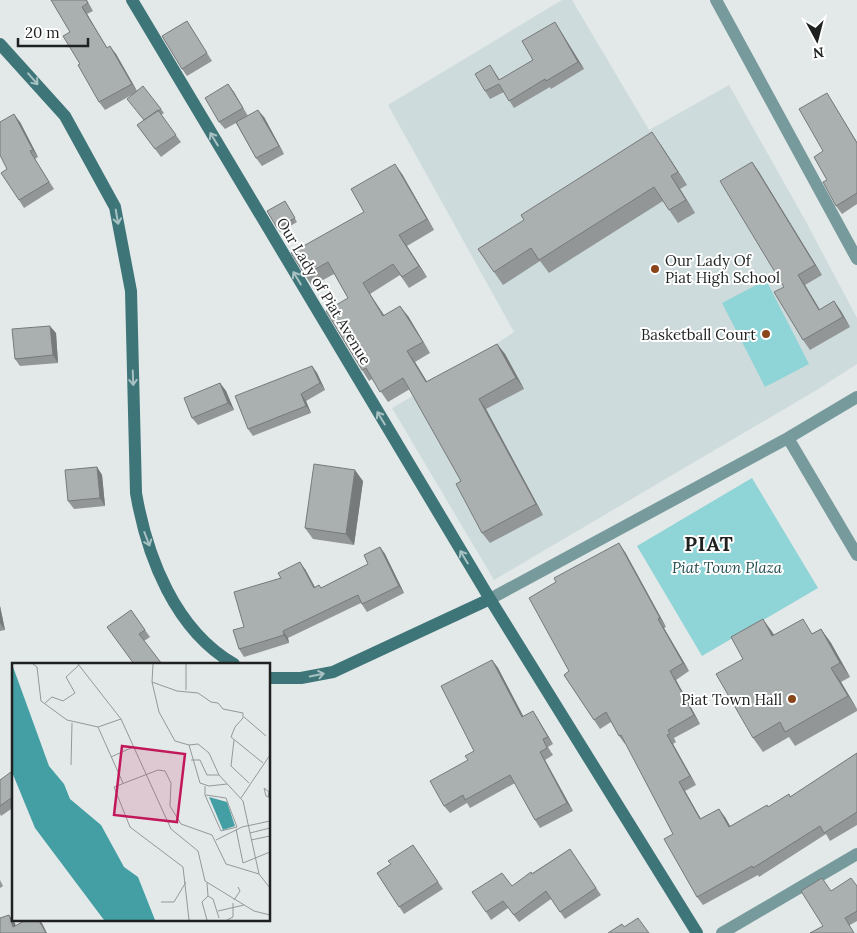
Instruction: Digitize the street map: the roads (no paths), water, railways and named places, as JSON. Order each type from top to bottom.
[{"type":"street","name":"Our Lady of Piat Avenue","points":[[132,0],[490,599],[697,933]]},
{"type":"street","points":[[716,0],[857,259]]},
{"type":"street","points":[[0,44],[65,116],[115,207],[130,291],[136,493],[140,521],[176,607],[188,625],[219,655],[232,663]]},
{"type":"street","points":[[270,678],[301,678],[332,672],[490,599],[788,438],[857,397]]},
{"type":"street","points":[[788,438],[857,555]]},
{"type":"street","points":[[722,933],[857,854]]},
{"type":"place","name":"Our Lady Of Piat High School","points":[[655,269]]},
{"type":"place","name":"Basketball Court","points":[[766,334]]},
{"type":"place","name":"Piat Town Hall","points":[[792,699]]},
{"type":"district","name":"PIAT","points":[[709,543]]},
{"type":"park label","name":"Piat Town Plaza","points":[[727,567]]}]
